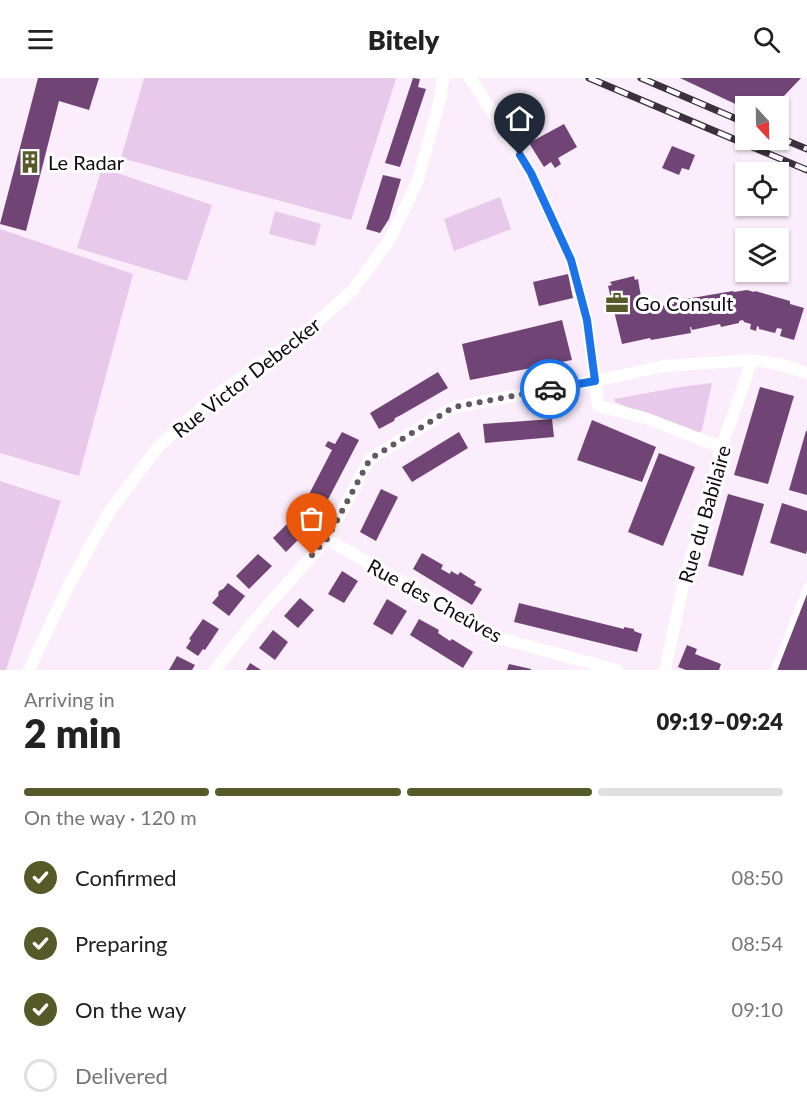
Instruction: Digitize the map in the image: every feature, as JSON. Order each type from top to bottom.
[{"type":"street","name":"Rue Victor Debecker","points":[[29,670],[68,587],[109,512],[158,447],[214,397],[301,336],[352,291],[390,239],[418,180],[440,99],[443,78]]},
{"type":"street","points":[[469,78],[531,173],[571,260],[587,320],[598,406],[645,418],[721,447]]},
{"type":"street","points":[[215,670],[254,621],[327,539],[370,459],[454,407],[663,366],[752,360],[780,364],[807,373]]},
{"type":"street","name":"Rue du Babilaire","points":[[665,670],[684,581],[721,447],[752,360]]},
{"type":"street","name":"Rue des Cheûves","points":[[327,539],[499,638],[617,670]]},
{"type":"lane","points":[[774,670],[807,586]]},
{"type":"shaded area","points":[[144,78],[396,79],[351,220],[121,158]]},
{"type":"shaded area","points":[[102,168],[212,205],[187,281],[77,248]]},
{"type":"shaded area","points":[[500,197],[511,229],[454,251],[444,219]]},
{"type":"shaded area","points":[[275,211],[321,224],[315,246],[269,234]]},
{"type":"shaded area","points":[[0,229],[133,274],[79,476],[0,453]]},
{"type":"shaded area","points":[[712,383],[702,430],[697,434],[615,402],[614,399],[680,387]]},
{"type":"shaded area","points":[[0,481],[61,501],[6,670],[0,670]]},
{"type":"building","name":"Le Radar","points":[[38,78],[99,78],[89,110],[59,101],[26,231],[0,224]]},
{"type":"building","points":[[413,78],[420,79],[418,87],[426,89],[400,167],[385,163]]},
{"type":"building","points":[[680,78],[801,78],[784,96],[735,96],[735,104]]},
{"type":"building","points":[[564,124],[577,147],[558,158],[561,164],[555,168],[551,162],[544,167],[529,143]]},
{"type":"building","points":[[672,146],[695,155],[689,170],[682,168],[679,175],[662,168]]},
{"type":"building","points":[[383,175],[401,179],[389,219],[380,233],[366,229]]},
{"type":"building","points":[[568,274],[573,298],[539,306],[533,282]]},
{"type":"building","points":[[634,276],[635,280],[638,279],[643,309],[674,304],[674,301],[747,290],[790,301],[790,304],[804,308],[794,340],[780,336],[782,329],[777,328],[775,333],[759,329],[757,326],[756,331],[750,329],[751,324],[743,320],[721,327],[720,324],[692,330],[690,327],[691,333],[622,344],[608,286],[612,285],[610,282]]},
{"type":"building","points":[[562,320],[572,360],[470,380],[462,344]]},
{"type":"building","points":[[438,372],[448,388],[379,429],[370,413]]},
{"type":"building","points":[[760,387],[794,396],[768,484],[734,475]]},
{"type":"building","points":[[552,419],[554,437],[485,443],[483,424]]},
{"type":"building","points":[[592,420],[656,447],[642,482],[577,460]]},
{"type":"building","points":[[807,431],[807,495],[789,490]]},
{"type":"building","points":[[342,432],[359,440],[322,511],[305,502],[332,450],[325,446],[328,441],[335,444]]},
{"type":"building","points":[[459,432],[468,448],[412,482],[402,467]]},
{"type":"building","points":[[659,453],[695,467],[663,546],[628,532]]},
{"type":"building","points":[[381,489],[398,497],[376,541],[360,532]]},
{"type":"building","points":[[728,494],[764,504],[743,576],[708,566]]},
{"type":"building","points":[[782,503],[807,511],[806,554],[770,543]]},
{"type":"building","points":[[290,521],[304,534],[286,552],[273,538]]},
{"type":"building","points":[[422,553],[443,565],[441,569],[450,574],[451,571],[458,575],[460,572],[476,582],[474,585],[482,589],[472,605],[413,569]]},
{"type":"building","points":[[258,554],[272,566],[249,589],[236,576]]},
{"type":"building","points":[[342,571],[358,581],[344,603],[328,594]]},
{"type":"building","points":[[228,583],[245,596],[229,616],[212,603],[219,595],[219,591]]},
{"type":"building","points":[[807,592],[807,670],[777,670]]},
{"type":"building","points":[[300,598],[314,610],[298,628],[284,616]]},
{"type":"building","points":[[387,599],[407,611],[392,635],[373,624]]},
{"type":"building","points":[[519,603],[624,629],[624,627],[634,629],[642,634],[637,652],[514,622]]},
{"type":"building","points":[[203,619],[219,629],[205,650],[203,649],[198,656],[186,648],[191,640],[189,639]]},
{"type":"building","points":[[419,619],[439,630],[438,633],[450,641],[452,639],[473,652],[463,668],[410,635]]},
{"type":"building","points":[[273,630],[288,642],[275,660],[259,648]]},
{"type":"building","points":[[687,645],[697,649],[695,654],[721,664],[719,670],[686,670],[678,667]]},
{"type":"building","points":[[177,656],[195,665],[192,670],[169,670]]},
{"type":"building","points":[[250,663],[261,670],[246,670]]},
{"type":"building","points":[[509,664],[531,669],[531,670],[507,670]]},
{"type":"railway","points":[[589,78],[807,170]]},
{"type":"railway","points":[[641,78],[735,118]]},
{"type":"railway","points":[[789,142],[807,149]]},
{"type":"way so far","points":[[312,555],[327,539],[370,459],[454,407],[550,389]]},
{"type":"place","name":"Le Radar","points":[[30,162]]},
{"type":"place","name":"Go Consult","points":[[617,303]]},
{"type":"route","points":[[520,155],[531,173],[571,260],[587,320],[595,381],[550,389]]}]
